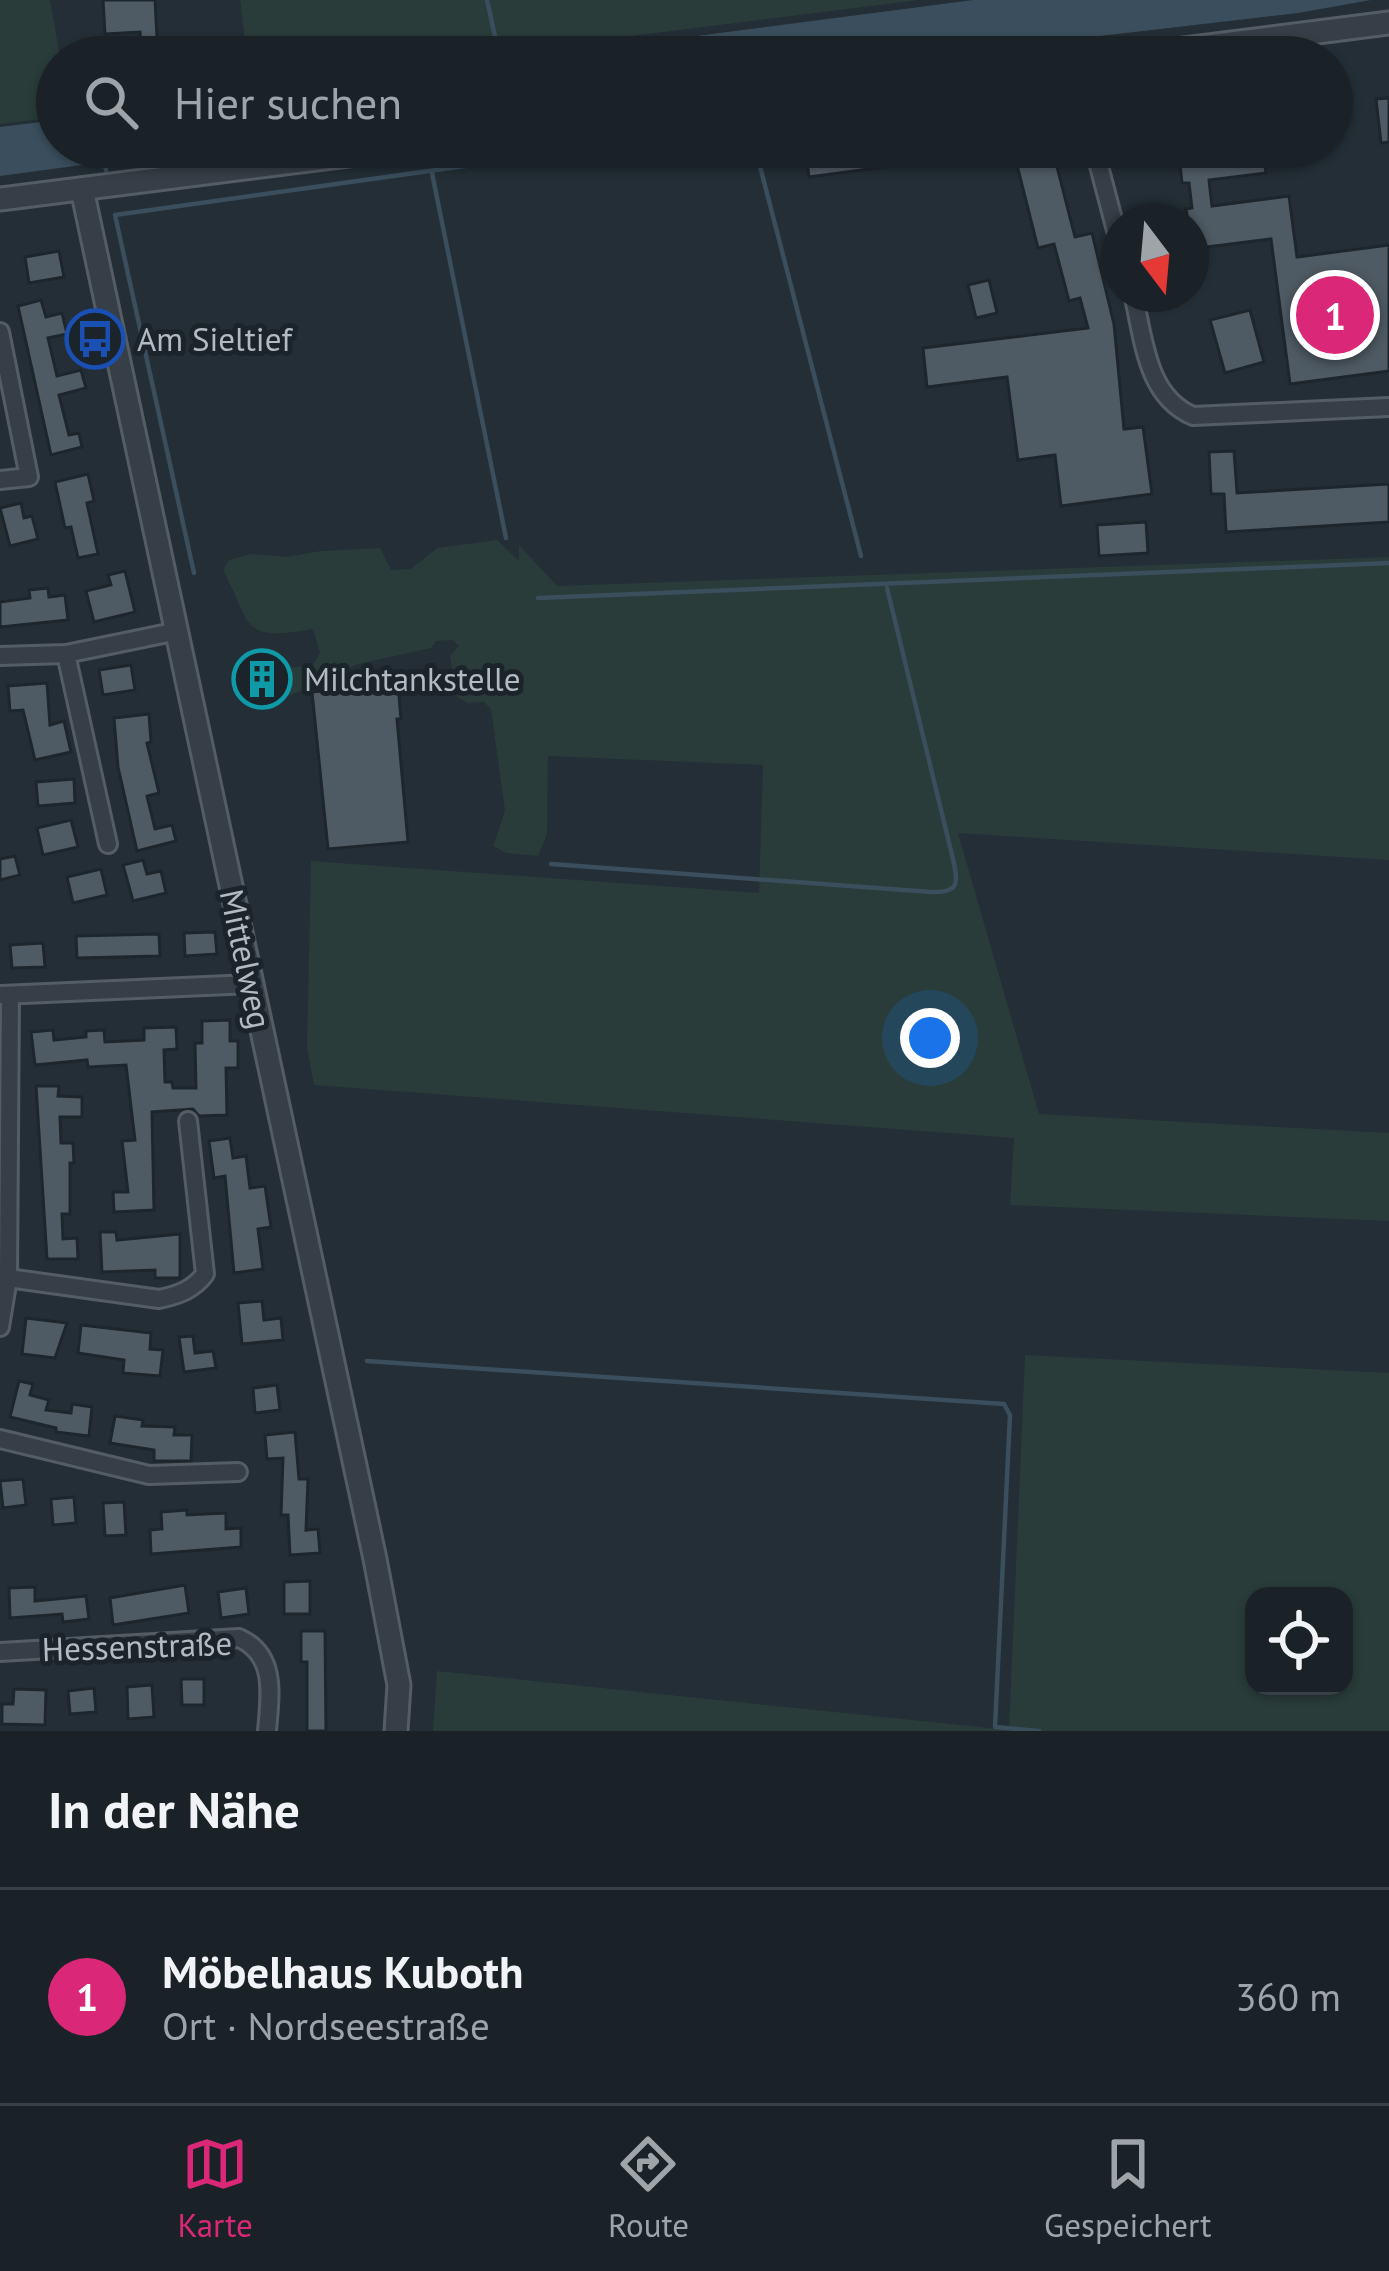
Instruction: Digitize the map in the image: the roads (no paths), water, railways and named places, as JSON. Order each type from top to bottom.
[{"type":"street","points":[[1287,36],[1389,23]]},
{"type":"street","points":[[0,199],[247,168]]},
{"type":"street","points":[[1100,168],[1109,204]]},
{"type":"street","name":"Mittelweg","points":[[82,189],[375,1559],[399,1685],[396,1731]]},
{"type":"street","points":[[1137,312],[1161,395],[1173,408],[1192,416],[1389,407]]},
{"type":"street","points":[[0,332],[29,477],[0,480]]},
{"type":"street","points":[[0,656],[67,654],[178,631]]},
{"type":"street","points":[[67,654],[108,844]]},
{"type":"street","points":[[0,1328],[8,1278],[5,995],[251,984]]},
{"type":"street","points":[[8,1278],[158,1299],[198,1283],[205,1274],[188,1121]]},
{"type":"street","points":[[0,1439],[149,1475],[238,1472]]},
{"type":"street","name":"Hessenstraße","points":[[0,1652],[239,1638],[256,1646],[266,1665],[270,1687],[267,1731]]},
{"type":"water","points":[[973,0],[1371,0],[1099,36],[696,36]]},
{"type":"water","points":[[36,123],[36,168],[60,168],[0,176],[0,127]]},
{"type":"waterway","points":[[487,0],[495,36]]},
{"type":"waterway","points":[[194,573],[115,215],[450,168]]},
{"type":"waterway","points":[[760,168],[861,556]]},
{"type":"waterway","points":[[432,173],[506,538]]},
{"type":"waterway","points":[[538,598],[1389,563]]},
{"type":"waterway","points":[[551,864],[931,892],[952,888],[956,880],[953,859],[887,588]]},
{"type":"waterway","points":[[367,1361],[1004,1404],[1010,1415],[995,1727],[1039,1731]]},
{"type":"place","name":"Möbelhaus Kuboth","points":[[1335,315]]},
{"type":"place","name":"Am Sieltief","points":[[95,339]]},
{"type":"place","name":"Milchtankstelle","points":[[262,679]]}]
